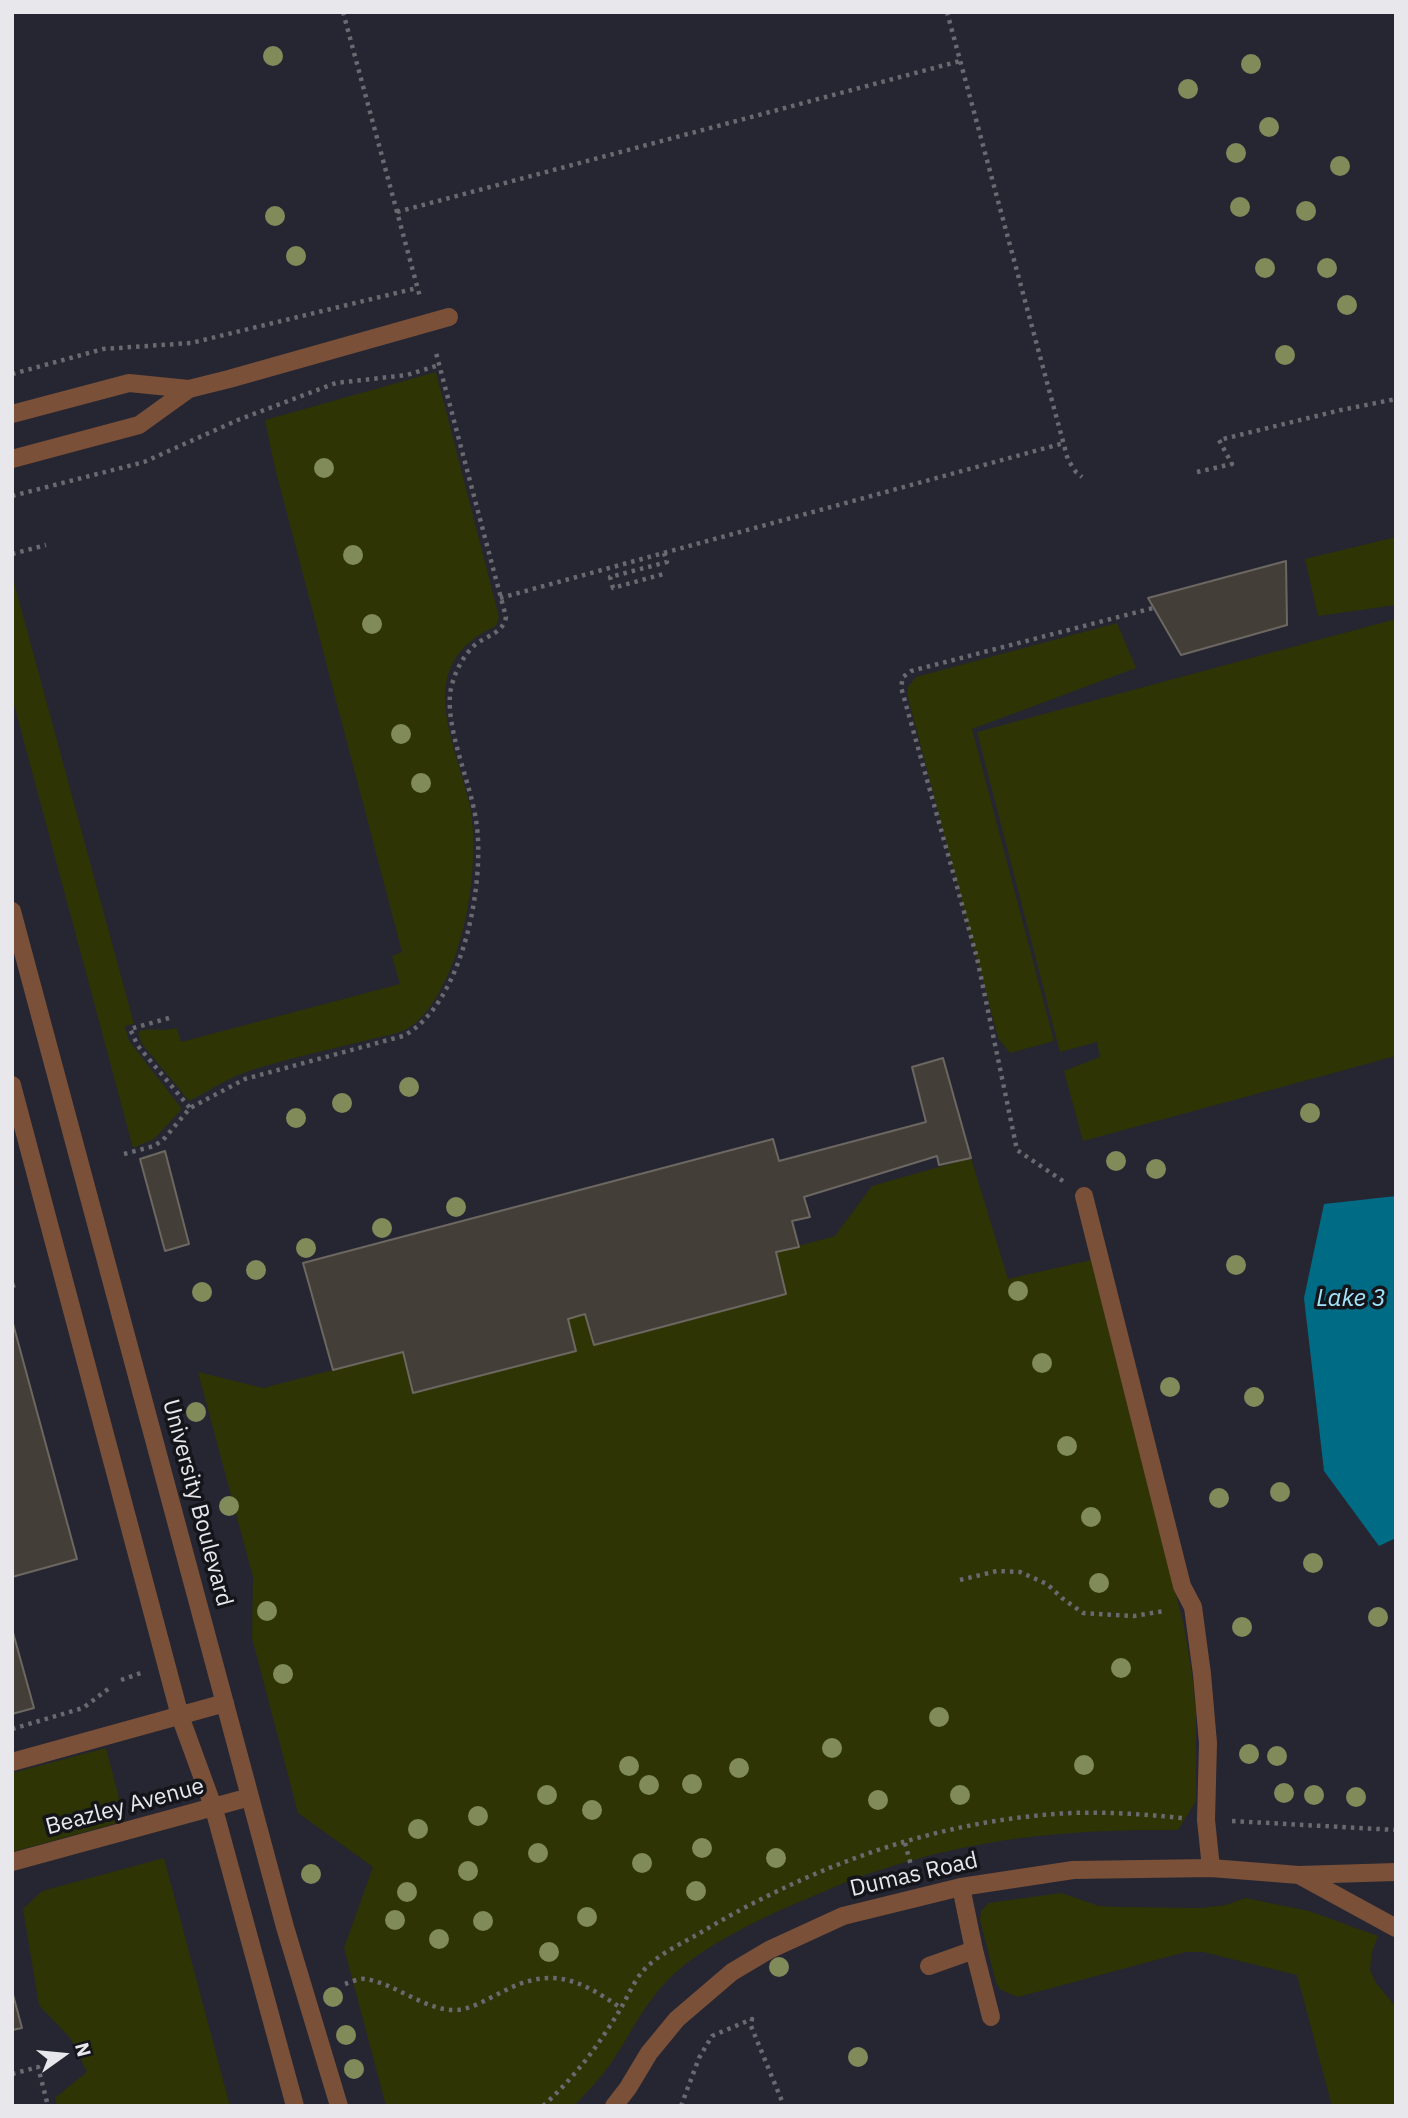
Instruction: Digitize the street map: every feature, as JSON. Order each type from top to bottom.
[{"type":"street","points":[[12,459],[139,425],[189,389],[449,317]]},
{"type":"street","points":[[12,414],[129,383],[189,389]]},
{"type":"street","name":"University Boulevard","points":[[12,911],[307,2007],[339,2106]]},
{"type":"street","points":[[12,1086],[180,1716],[214,1809],[295,2106]]},
{"type":"street","points":[[1084,1196],[1182,1586],[1193,1608],[1208,1742],[1206,1820],[1210,1868]]},
{"type":"street","points":[[12,1762],[225,1703]]},
{"type":"street","name":"Beazley Avenue","points":[[12,1862],[250,1797]]},
{"type":"street","name":"Dumas Road","points":[[614,2106],[649,2053],[677,2019],[732,1972],[769,1950],[843,1916],[961,1888],[1073,1870],[1210,1868],[1299,1875],[1396,1872]]},
{"type":"street","name":"Dumas Road","points":[[1299,1875],[1396,1928]]},
{"type":"street","points":[[961,1888],[991,2017]]},
{"type":"street","points":[[929,1966],[974,1950]]},
{"type":"path","points":[[124,1154],[138,1152],[163,1140],[190,1108],[245,1079],[403,1036],[427,1019],[440,1002],[457,965],[473,904],[479,862],[476,821],[451,717],[450,694],[464,657],[476,645],[498,632],[505,625],[506,617],[343,12]]},
{"type":"path","points":[[947,12],[1068,460],[1082,477]]},
{"type":"path","points":[[397,212],[960,61]]},
{"type":"path","points":[[12,374],[103,349],[191,343],[417,288]]},
{"type":"path","points":[[12,496],[144,462],[238,419],[336,383],[407,375],[439,365]]},
{"type":"path","points":[[1197,472],[1232,464],[1219,440],[1341,410],[1396,400]]},
{"type":"path","points":[[500,598],[1064,443]]},
{"type":"path","points":[[12,554],[46,545]]},
{"type":"path","points":[[664,553],[667,562],[610,576],[613,588],[667,573]]},
{"type":"path","points":[[1084,1196],[1017,1150],[977,958],[901,687],[903,677],[911,671],[1153,608]]},
{"type":"path","points":[[169,1018],[130,1029],[138,1046],[190,1108]]},
{"type":"path","points":[[960,1580],[997,1571],[1020,1572],[1047,1584],[1083,1613],[1134,1616],[1193,1608]]},
{"type":"path","points":[[121,1680],[151,1669]]},
{"type":"path","points":[[12,1729],[83,1708],[112,1686]]},
{"type":"path","points":[[345,1984],[364,1978],[417,2000],[458,2010]]},
{"type":"path","points":[[543,2106],[588,2059],[621,2008]]},
{"type":"path","points":[[681,2106],[699,2058],[712,2036],[752,2019],[751,2026],[784,2106]]},
{"type":"path","points":[[12,2074],[38,2067],[48,2106]]},
{"type":"shaded area","points":[[12,12],[1396,12],[1396,2106],[12,2106]]},
{"type":"green space","points":[[436,372],[499,617],[496,626],[470,642],[454,660],[447,681],[445,704],[449,728],[473,827],[471,888],[456,953],[445,982],[430,1006],[413,1025],[403,1031],[246,1072],[189,1101],[142,1044],[138,1032],[177,1028],[181,1042],[400,984],[392,956],[402,952],[274,464],[265,420]]},
{"type":"green space","points":[[1396,537],[1396,605],[1318,616],[1305,559]]},
{"type":"green space","points":[[12,575],[134,1024],[125,1026],[129,1041],[182,1109],[154,1139],[133,1148],[12,697]]},
{"type":"green space","points":[[1396,619],[1396,1056],[1083,1141],[1064,1071],[1100,1057],[1097,1042],[1060,1052],[977,732]]},
{"type":"green space","points":[[1117,623],[1136,668],[972,729],[1054,1041],[1010,1053],[998,1038],[907,694],[908,687],[916,677]]},
{"type":"green space","points":[[971,1158],[1008,1279],[1091,1260],[1184,1626],[1196,1711],[1196,1801],[1178,1830],[1101,1831],[1027,1837],[954,1850],[861,1876],[754,1923],[719,1942],[673,1975],[643,2011],[603,2074],[574,2106],[386,2106],[344,1948],[373,1867],[298,1813],[252,1638],[253,1577],[198,1372],[263,1388],[403,1352],[413,1393],[575,1351],[568,1319],[585,1314],[594,1345],[786,1294],[776,1252],[835,1236],[872,1186]]},
{"type":"green space","points":[[106,1748],[125,1821],[12,1852],[12,1773]]},
{"type":"green space","points":[[164,1858],[230,2106],[57,2106],[55,2098],[87,2072],[71,2039],[39,2005],[23,1909],[42,1891]]},
{"type":"green space","points":[[1061,1893],[1099,1906],[1119,1907],[1201,1908],[1226,1905],[1245,1898],[1309,1911],[1378,1936],[1372,1952],[1370,1970],[1376,1983],[1396,2007],[1396,2106],[1332,2106],[1297,1975],[1203,1952],[1186,1952],[1018,1997],[1001,1990],[996,1983],[980,1920],[981,1911],[989,1903]]},
{"type":"water","name":"Lake 3","points":[[1396,1196],[1396,1538],[1379,1546],[1324,1471],[1304,1298],[1324,1204]]},
{"type":"building","points":[[1286,561],[1287,625],[1181,655],[1148,598]]},
{"type":"building","points":[[943,1058],[971,1158],[939,1165],[937,1156],[804,1197],[810,1217],[792,1221],[799,1247],[776,1252],[786,1294],[594,1345],[585,1314],[568,1319],[576,1351],[413,1393],[403,1352],[333,1370],[303,1263],[773,1139],[779,1161],[926,1122],[912,1067]]},
{"type":"building","points":[[165,1151],[189,1244],[165,1251],[140,1159]]},
{"type":"building","points":[[12,1320],[77,1559],[12,1577]]},
{"type":"building","points":[[12,1629],[34,1708],[12,1714]]},
{"type":"building","points":[[12,1991],[22,2028],[12,2030]]}]
